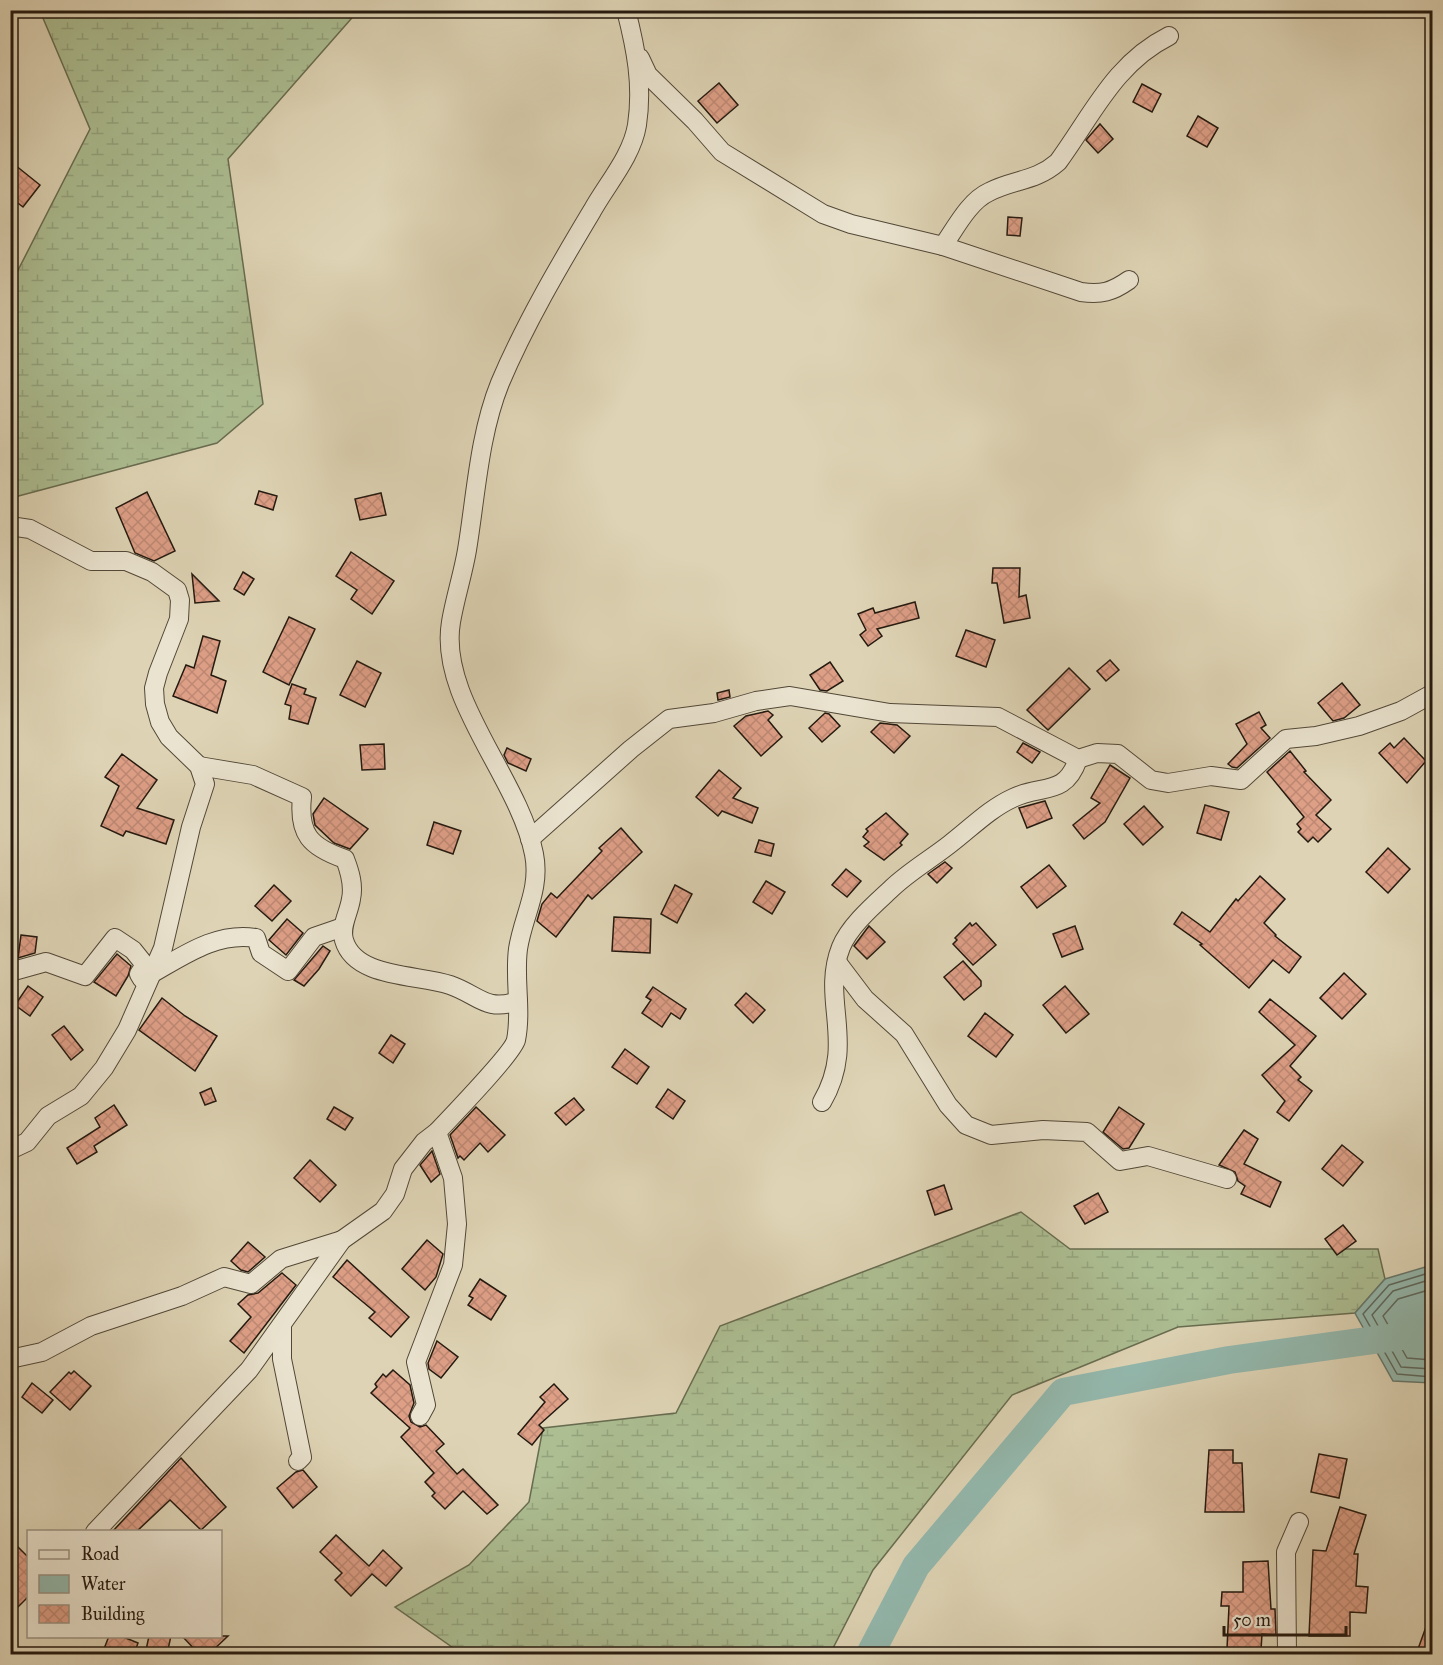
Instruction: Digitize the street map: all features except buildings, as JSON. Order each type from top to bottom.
[{"type":"street","points":[[10,1359],[42,1352],[84,1329],[182,1296],[224,1277],[251,1284],[281,1259],[342,1240],[383,1211],[395,1194],[403,1169],[424,1142],[437,1132],[515,1045],[518,949],[536,882],[530,839],[504,778],[455,681],[449,654],[451,624],[465,559],[484,443],[499,386],[570,248],[627,153],[637,128],[640,81],[635,45],[626,10]]},
{"type":"street","points":[[943,246],[978,199],[988,192],[1045,174],[1070,145],[1124,67],[1152,44],[1169,36]]},
{"type":"street","points":[[635,45],[648,75],[689,114],[722,152],[741,166],[824,214],[850,224],[943,246],[1081,292],[1099,295],[1113,291],[1129,280]]},
{"type":"street","points":[[10,526],[30,529],[92,561],[126,561],[152,572],[177,590],[180,600],[179,619],[154,688],[159,722],[169,737],[200,766],[253,775],[302,797],[299,820],[312,842],[324,851],[345,859],[351,875],[352,898],[343,927],[344,940],[350,950],[370,968],[451,985],[484,1003],[505,1006],[518,1001]]},
{"type":"street","points":[[530,839],[631,749],[669,719],[714,713],[756,701],[790,696],[890,713],[998,717],[1078,759],[1097,753],[1118,754],[1151,780],[1168,783],[1211,776],[1241,780],[1286,739],[1316,736],[1359,726],[1401,711],[1432,694]]},
{"type":"street","points":[[822,1102],[837,1072],[840,1052],[834,985],[842,945],[851,930],[892,888],[999,806],[1027,792],[1050,789],[1064,783],[1074,772],[1078,759]]},
{"type":"street","points":[[10,1150],[27,1142],[48,1116],[81,1096],[104,1068],[139,1007],[148,975],[155,969],[163,948],[191,827],[204,784],[200,766]]},
{"type":"street","points":[[10,972],[46,962],[85,976],[115,938],[133,950],[145,965],[139,974],[142,979],[214,940],[241,935],[256,938],[261,953],[288,971],[314,937],[343,927]]},
{"type":"street","points":[[837,962],[865,999],[904,1034],[948,1105],[966,1125],[991,1135],[1043,1130],[1087,1132],[1120,1161],[1148,1156],[1227,1179]]},
{"type":"street","points":[[420,1416],[426,1406],[416,1362],[453,1265],[457,1224],[453,1178],[437,1132]]},
{"type":"street","points":[[97,1530],[249,1370],[342,1240]]},
{"type":"street","points":[[282,1326],[282,1359],[302,1456],[298,1461]]},
{"type":"street","points":[[1287,1654],[1286,1552],[1299,1522]]},
{"type":"green space","points":[[40,11],[358,11],[228,159],[263,404],[217,443],[11,498],[11,284],[90,129]]},
{"type":"green space","points":[[1021,1212],[1070,1249],[1378,1249],[1385,1279],[1355,1313],[1178,1327],[1012,1395],[873,1570],[830,1654],[462,1654],[395,1607],[469,1565],[529,1502],[543,1428],[676,1413],[720,1326]]},
{"type":"water","points":[[1432,1265],[1432,1383],[1393,1381],[1355,1313],[1385,1279]]},
{"type":"waterway","points":[[870,1654],[916,1566],[1063,1392],[1229,1360],[1432,1332]]}]
